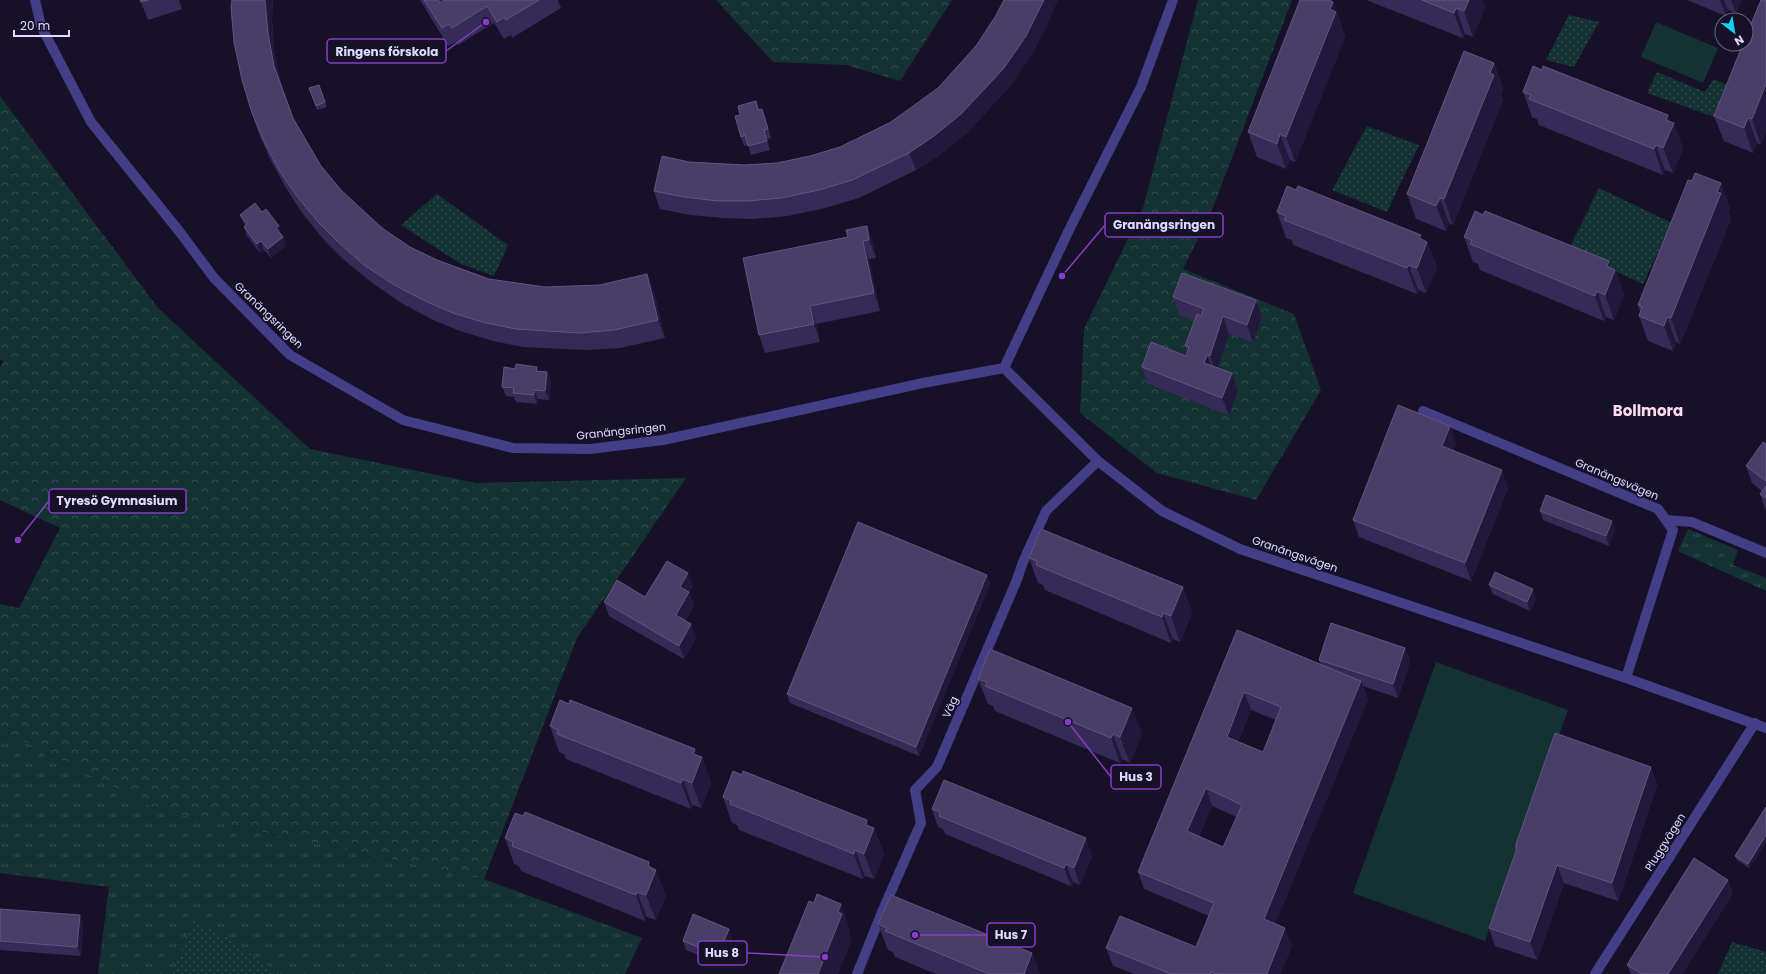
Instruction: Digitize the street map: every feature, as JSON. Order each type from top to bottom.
[{"type":"street","name":"Granängsringen","points":[[35,0],[41,26],[91,122],[179,231],[214,278],[290,355],[403,420],[513,448],[590,449],[662,440],[923,383],[1004,368]]},
{"type":"street","points":[[1004,368],[1069,230],[1141,87],[1173,0]]},
{"type":"street","name":"Granängsvägen","points":[[1004,368],[1098,461],[1162,510],[1240,549],[1626,678],[1766,728]]},
{"type":"street","name":"Granängsvägen","points":[[1423,411],[1658,509],[1666,520]]},
{"type":"street","name":"Väg","points":[[857,974],[921,823],[915,790],[937,767],[1046,511],[1098,461]]},
{"type":"street","points":[[1666,520],[1692,522],[1766,553]]},
{"type":"street","points":[[1626,678],[1673,530],[1666,520]]},
{"type":"street","name":"Pluggvägen","points":[[1595,974],[1755,723]]},
{"type":"green space","points":[[716,0],[952,0],[900,81],[846,65],[773,62]]},
{"type":"green space","points":[[1198,0],[1292,0],[1212,210],[1183,269],[1294,314],[1321,390],[1256,500],[1157,473],[1080,413],[1084,329],[1143,208]]},
{"type":"green space","points":[[1569,15],[1599,22],[1574,67],[1546,60]]},
{"type":"green space","points":[[1656,22],[1714,46],[1714,52],[1716,52],[1703,83],[1641,57]]},
{"type":"green space","points":[[1657,72],[1705,92],[1714,79],[1729,86],[1717,118],[1647,93]]},
{"type":"green space","points":[[0,96],[158,308],[310,449],[476,483],[686,478],[577,638],[484,879],[158,810],[0,729],[0,604],[19,608],[60,528],[0,500],[0,367],[4,362],[0,359]]},
{"type":"green space","points":[[1367,126],[1419,145],[1387,212],[1332,190]]},
{"type":"green space","points":[[1599,188],[1672,223],[1643,284],[1569,249]]},
{"type":"green space","points":[[437,194],[508,245],[494,276],[461,264],[401,225]]},
{"type":"green space","points":[[1688,529],[1738,550],[1733,565],[1766,578],[1766,591],[1678,551]]},
{"type":"green space","points":[[1436,662],[1568,710],[1485,941],[1353,893]]},
{"type":"green space","points":[[0,729],[158,810],[484,879],[642,938],[625,974],[98,974],[109,887],[0,873]]},
{"type":"green space","points":[[193,920],[229,938],[279,974],[173,974]]},
{"type":"green space","points":[[1732,942],[1766,952],[1766,974],[1718,974]]},
{"type":"building","points":[[232,0],[265,0],[268,33],[274,66],[293,118],[321,166],[341,190],[382,228],[410,247],[437,260],[489,279],[545,287],[600,285],[647,274],[658,320],[614,330],[579,333],[516,329],[486,323],[453,313],[396,286],[364,265],[318,222],[296,195],[279,170],[263,139],[252,113],[242,80],[234,42],[231,7]]},
{"type":"building","points":[[424,0],[438,0],[440,3],[444,0],[539,0],[506,20],[504,17],[497,22],[487,6],[452,28],[449,24],[442,28]]},
{"type":"building","points":[[1004,0],[1044,0],[1026,36],[1004,68],[961,114],[934,136],[909,153],[852,180],[819,190],[781,198],[747,201],[718,201],[684,197],[654,191],[662,156],[689,162],[745,165],[777,163],[810,156],[840,147],[891,122],[938,88],[976,46]]},
{"type":"building","points":[[1300,0],[1329,0],[1333,2],[1330,9],[1336,12],[1286,137],[1280,134],[1277,144],[1248,132]]},
{"type":"building","points":[[1422,0],[1469,0],[1464,11],[1456,8],[1454,13]]},
{"type":"building","points":[[1761,0],[1766,0],[1766,84],[1752,119],[1748,118],[1744,128],[1714,116],[1740,52],[1754,52],[1754,17]]},
{"type":"building","points":[[1464,51],[1494,63],[1490,73],[1494,75],[1444,199],[1440,198],[1436,206],[1407,194]]},
{"type":"building","points":[[1533,66],[1542,70],[1543,66],[1668,115],[1666,120],[1674,123],[1663,148],[1656,145],[1654,149],[1529,99],[1531,95],[1523,92]]},
{"type":"building","points":[[319,85],[325,102],[316,106],[309,88]]},
{"type":"building","points":[[756,101],[758,110],[762,109],[768,129],[764,130],[767,141],[748,146],[745,135],[741,137],[735,116],[740,115],[738,106]]},
{"type":"building","points":[[1695,173],[1721,183],[1717,192],[1721,193],[1671,318],[1667,317],[1664,326],[1639,316],[1642,307],[1638,305],[1688,180],[1692,181]]},
{"type":"building","points":[[1287,186],[1296,190],[1298,186],[1421,235],[1419,238],[1427,242],[1417,268],[1409,265],[1407,268],[1284,220],[1286,216],[1277,212]]},
{"type":"building","points":[[255,203],[262,212],[266,209],[279,226],[276,228],[283,237],[268,249],[261,241],[257,244],[244,227],[247,224],[240,215]]},
{"type":"building","points":[[1475,211],[1483,215],[1485,211],[1609,261],[1607,266],[1615,270],[1605,295],[1597,291],[1595,296],[1470,244],[1472,240],[1464,237]]},
{"type":"building","points":[[867,226],[869,240],[863,241],[874,293],[810,306],[814,324],[759,335],[743,258],[848,237],[846,230]]},
{"type":"building","points":[[1182,273],[1256,300],[1247,325],[1223,316],[1210,356],[1207,355],[1204,363],[1232,373],[1222,398],[1142,367],[1151,342],[1186,356],[1189,347],[1185,346],[1197,314],[1201,316],[1204,309],[1173,297]]},
{"type":"building","points":[[516,364],[537,367],[536,371],[547,372],[545,391],[534,390],[534,395],[513,393],[514,388],[502,387],[504,367],[515,369]]},
{"type":"building","points":[[1398,405],[1450,426],[1442,446],[1502,470],[1465,563],[1353,520]]},
{"type":"building","points":[[1763,442],[1766,444],[1766,481],[1746,466]]},
{"type":"building","points":[[1766,486],[1766,498],[1760,494]]},
{"type":"building","points":[[1546,495],[1612,521],[1606,536],[1540,511]]},
{"type":"building","points":[[858,522],[987,575],[916,747],[787,694]]},
{"type":"building","points":[[1041,529],[1183,587],[1171,616],[1163,613],[1162,617],[1036,565],[1037,561],[1029,558]]},
{"type":"building","points":[[667,561],[688,573],[680,587],[689,592],[676,615],[691,624],[679,646],[604,602],[617,580],[645,597]]},
{"type":"building","points":[[1495,572],[1533,589],[1527,602],[1489,585]]},
{"type":"building","points":[[1331,623],[1405,648],[1393,684],[1319,660]]},
{"type":"building","points":[[1237,630],[1361,681],[1264,919],[1285,928],[1267,974],[1217,974],[1211,972],[1210,974],[1171,974],[1106,948],[1120,916],[1196,947],[1214,903],[1138,872]],"holes":[[[1244,692],[1281,707],[1263,752],[1227,737]],[[1206,788],[1242,805],[1223,847],[1187,831]]]},
{"type":"building","points":[[990,649],[1132,708],[1120,737],[1113,734],[1111,738],[985,686],[987,682],[978,679]]},
{"type":"building","points":[[560,700],[569,704],[570,700],[695,749],[693,754],[702,757],[692,783],[683,779],[681,783],[557,734],[558,730],[550,726]]},
{"type":"building","points":[[1555,733],[1651,767],[1612,883],[1557,865],[1530,942],[1489,928],[1516,851],[1516,844]]},
{"type":"building","points":[[733,771],[742,775],[743,771],[867,820],[866,825],[874,828],[864,854],[855,850],[854,854],[730,804],[731,801],[723,797]]},
{"type":"building","points":[[944,780],[1086,838],[1074,868],[1066,864],[1064,868],[939,816],[940,812],[932,809]]},
{"type":"building","points":[[1766,807],[1766,835],[1748,864],[1735,856]]},
{"type":"building","points":[[525,812],[649,862],[648,866],[656,870],[646,895],[637,892],[636,895],[512,846],[513,842],[505,838],[515,813],[523,816]]},
{"type":"building","points":[[1694,858],[1728,880],[1668,974],[1642,974],[1627,965]]},
{"type":"building","points":[[817,894],[841,904],[838,912],[842,914],[818,974],[779,974],[809,901],[814,903]]},
{"type":"building","points":[[891,895],[1032,953],[1024,974],[989,974],[885,931],[887,928],[878,924]]},
{"type":"building","points":[[0,909],[80,915],[77,947],[0,941]]},
{"type":"building","points":[[693,914],[729,929],[718,955],[683,941]]},
{"type":"place","name":"Ringens förskola","points":[[486,22]]},
{"type":"place","name":"Granängsringen","points":[[1062,276]]},
{"type":"place","name":"Tyresö Gymnasium","points":[[18,540]]},
{"type":"place","name":"Hus 3","points":[[1068,722]]},
{"type":"place","name":"Hus 7","points":[[915,935]]},
{"type":"place","name":"Hus 8","points":[[825,957]]},
{"type":"district","name":"Bollmora","points":[[1648,411]]}]
